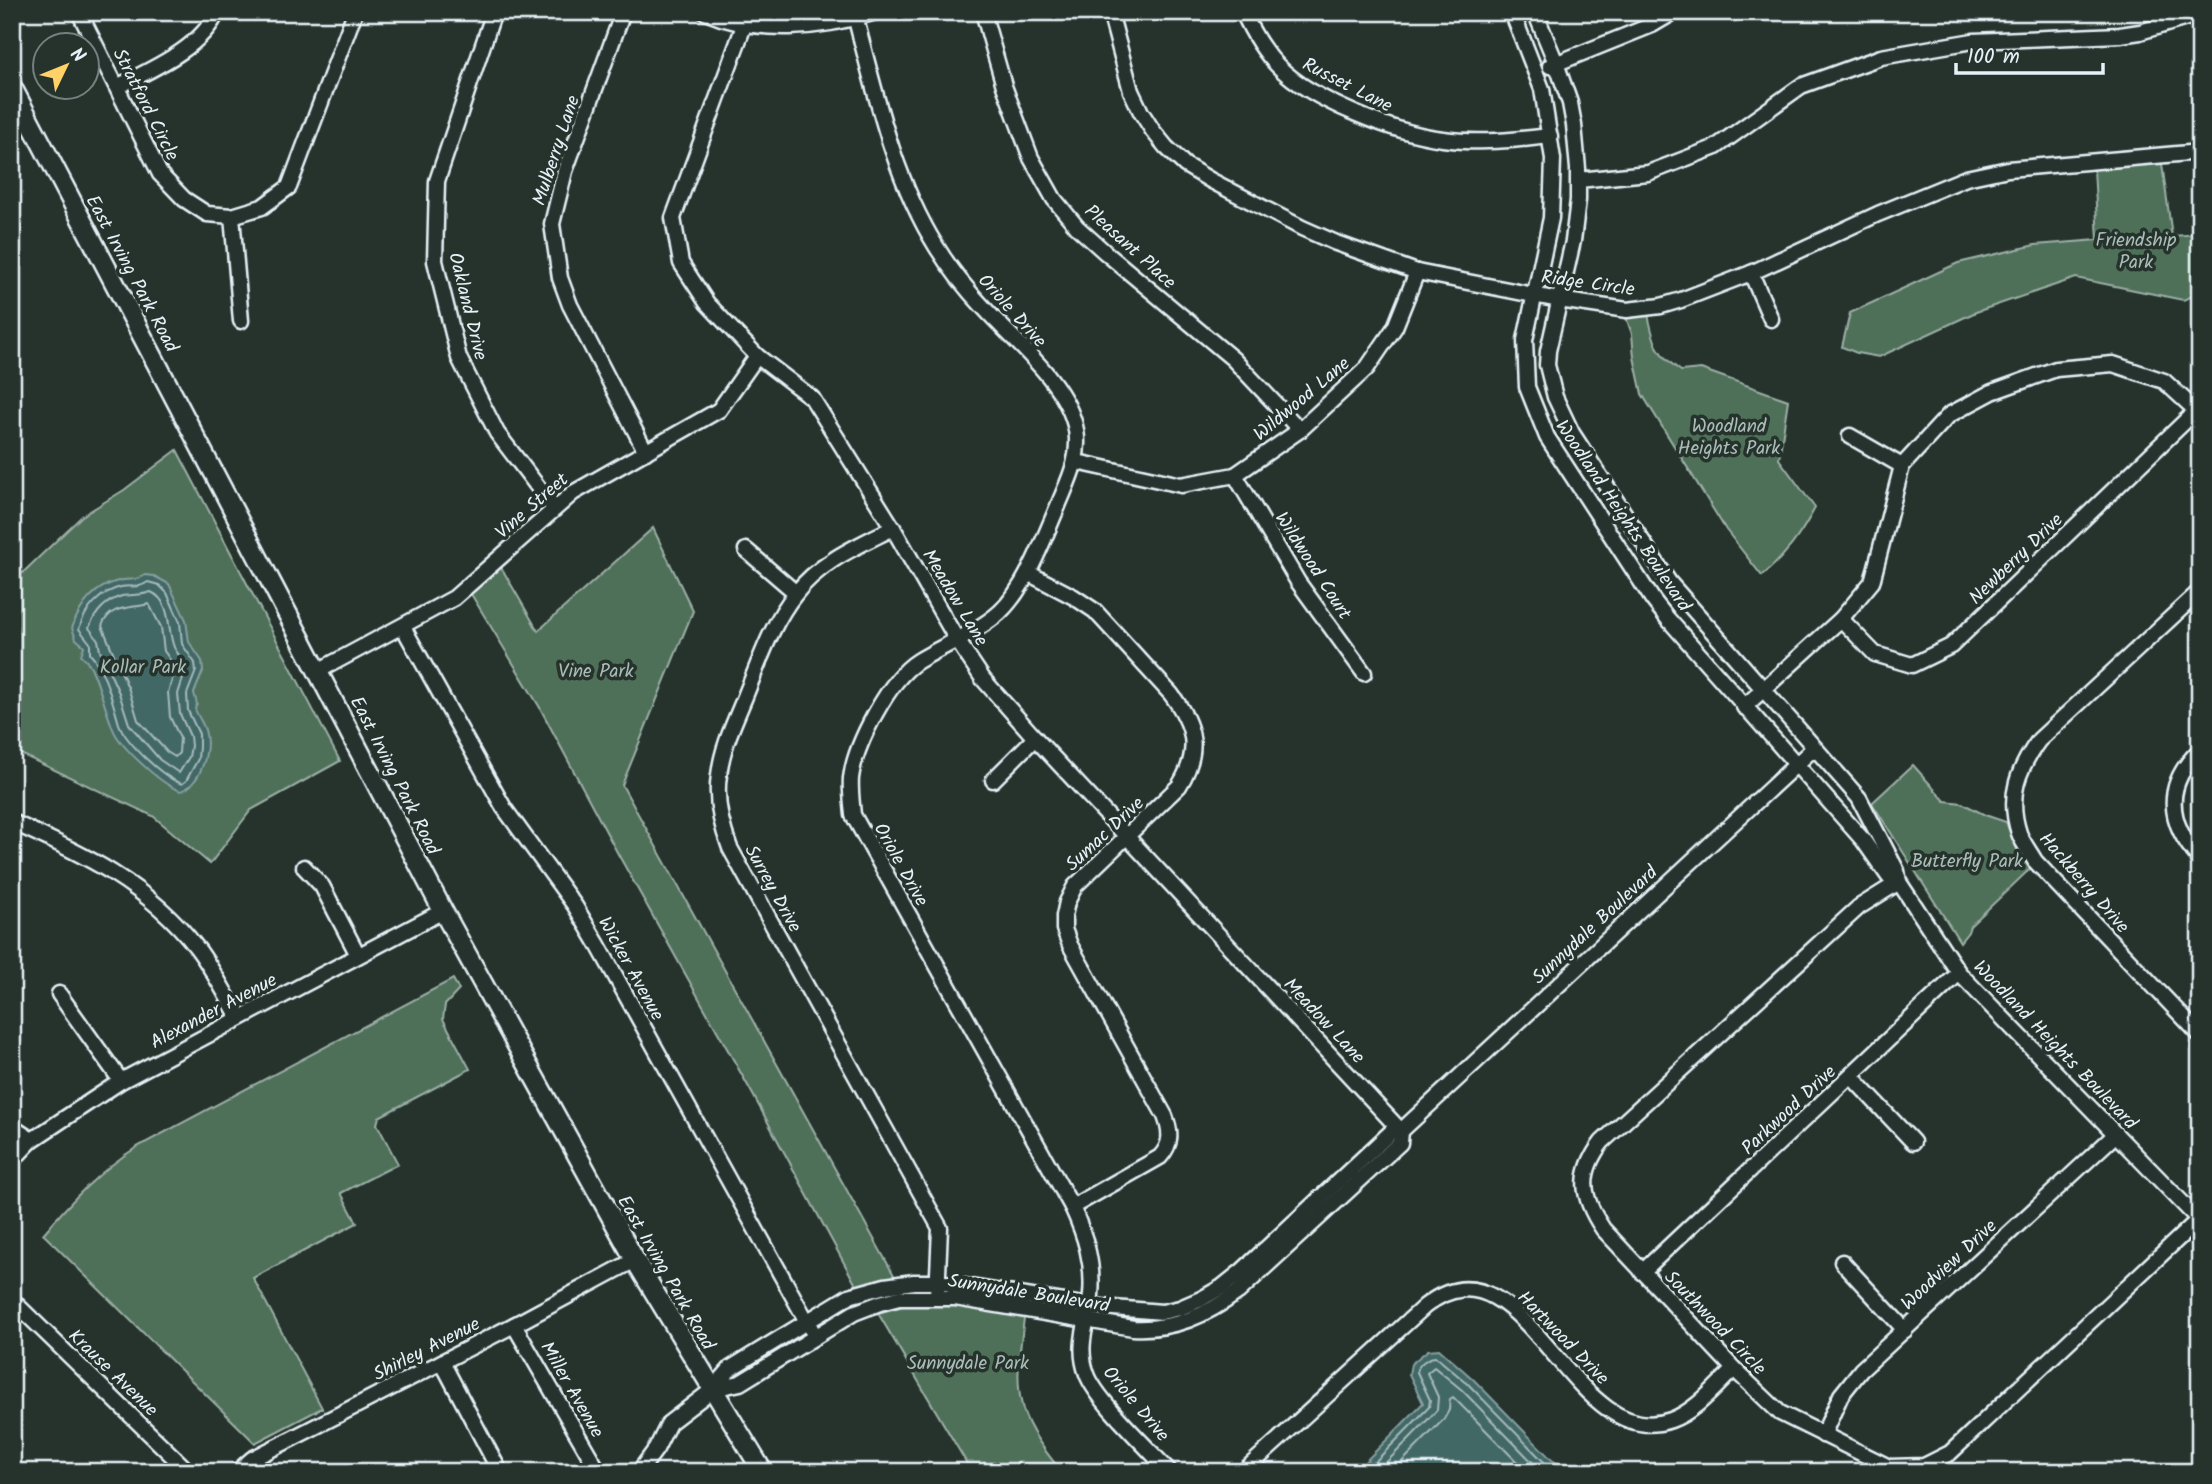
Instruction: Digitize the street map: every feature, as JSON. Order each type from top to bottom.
[{"type":"main road","name":"East Irving Park Road","points":[[12,87],[443,911],[635,1260],[763,1472]]},
{"type":"street","name":"Stratford Circle","points":[[79,12],[160,174],[184,198],[207,214],[232,216]]},
{"type":"street","points":[[117,88],[173,57],[212,24],[217,12]]},
{"type":"street","points":[[241,321],[232,216],[262,207],[289,187],[355,12]]},
{"type":"street","name":"Oakland Drive","points":[[494,12],[437,181],[435,261],[459,358],[497,433],[554,508]]},
{"type":"street","name":"Mulberry Lane","points":[[623,12],[565,171],[552,224],[560,278],[570,304],[646,452]]},
{"type":"street","points":[[705,12],[730,22],[747,18],[807,26],[876,12]]},
{"type":"street","name":"Pleasant Place","points":[[982,12],[1004,86],[1031,158],[1054,199],[1077,227],[1096,244],[1233,359],[1300,429]]},
{"type":"street","name":"Ridge Circle","points":[[1110,12],[1131,91],[1141,112],[1153,131],[1185,165],[1302,228],[1336,243],[1417,272],[1559,300],[1640,310],[1681,300],[1751,274],[1878,214],[1966,178],[2008,169],[2200,152]]},
{"type":"street","name":"Russet Lane","points":[[1243,12],[1263,50],[1279,68],[1317,94],[1372,121],[1401,131],[1444,139],[1498,140],[1550,136]]},
{"type":"street","name":"Woodland Heights Boulevard","points":[[1512,12],[1544,98],[1553,159],[1553,208],[1525,340],[1529,396],[1541,425],[1653,600],[1863,840],[1889,877],[1899,882]]},
{"type":"street","name":"Woodland Heights Boulevard","points":[[1535,12],[1556,63],[1574,125],[1578,180],[1573,241],[1547,365],[1553,390],[1572,433],[1670,582],[1866,809],[1897,871],[1899,882],[1959,973],[2199,1221]]},
{"type":"street","points":[[1536,71],[1652,25],[1674,12]]},
{"type":"street","points":[[1578,180],[1648,173],[1716,147],[1801,86],[1881,57],[1973,41],[2120,35],[2140,32],[2200,14]]},
{"type":"street","name":"Oriole Drive","points":[[855,15],[899,167],[916,211],[957,277],[1060,393],[1076,430],[1077,462],[1028,573],[999,612],[957,640],[915,662],[887,691],[865,734],[851,777],[853,815],[1072,1207],[1085,1235],[1091,1262],[1091,1294],[1081,1351],[1091,1383],[1170,1472]]},
{"type":"street","name":"Meadow Lane","points":[[747,18],[673,218],[681,263],[707,303],[757,356],[812,398],[893,528],[957,640],[984,679],[1035,738],[1401,1130]]},
{"type":"street","name":"Wildwood Lane","points":[[1077,462],[1181,485],[1235,475],[1300,429],[1367,368],[1395,327],[1417,272]]},
{"type":"street","points":[[1751,274],[1771,319]]},
{"type":"street","name":"Vine Street","points":[[318,671],[461,593],[554,508],[592,480],[719,410],[757,356]]},
{"type":"street","points":[[1744,707],[1841,619],[1872,582],[1902,466],[1948,415],[1992,392],[2056,369],[2113,364],[2164,381],[2199,410]]},
{"type":"street","name":"Newberry Drive","points":[[1841,619],[1875,654],[1912,665],[1951,646],[2199,410]]},
{"type":"street","points":[[1850,436],[1902,466]]},
{"type":"street","name":"Wildwood Court","points":[[1235,475],[1298,582],[1364,673]]},
{"type":"street","name":"Surrey Drive","points":[[893,528],[828,562],[796,593],[769,637],[726,744],[718,790],[722,823],[735,858],[940,1228],[937,1297]]},
{"type":"street","points":[[746,550],[796,593]]},
{"type":"street","name":"Sumac Drive","points":[[1028,573],[1095,611],[1171,694],[1191,727],[1193,751],[1189,770],[1170,797],[1075,886],[1067,902],[1065,929],[1070,945],[1165,1116],[1170,1131],[1167,1150],[1160,1157],[1072,1207]]},
{"type":"street","name":"Hackberry Drive","points":[[2200,591],[2039,740],[2022,765],[2013,796],[2019,833],[2035,861],[2200,1035]]},
{"type":"street","name":"Wicker Avenue","points":[[403,627],[504,808],[569,898],[597,943],[816,1336]]},
{"type":"street","points":[[993,780],[1035,738]]},
{"type":"street","name":"Sunnydale Boulevard","points":[[712,1390],[731,1368],[849,1296],[871,1289],[914,1282],[938,1282],[1088,1306],[1162,1312],[1180,1308],[1209,1295],[1242,1270],[1391,1132],[1401,1130],[1814,748]]},
{"type":"street","points":[[2200,750],[2180,773],[2174,796],[2178,828],[2188,846],[2200,859]]},
{"type":"street","points":[[12,822],[98,862],[164,911],[206,961],[239,1017]]},
{"type":"street","points":[[304,867],[322,886],[358,955]]},
{"type":"street","name":"Southwood Circle","points":[[1899,882],[1859,906],[1598,1148],[1590,1160],[1584,1179],[1589,1204],[1603,1229],[1734,1369],[1780,1413],[1889,1467],[1924,1466],[1947,1456],[2199,1221]]},
{"type":"street","name":"Alexander Avenue","points":[[12,1161],[32,1140],[121,1081],[443,911]]},
{"type":"street","name":"Parkwood Drive","points":[[1642,1272],[1959,973]]},
{"type":"street","points":[[60,994],[121,1081]]},
{"type":"street","points":[[1852,1076],[1913,1142]]},
{"type":"street","points":[[12,1127],[32,1140]]},
{"type":"street","name":"Sunnydale Boulevard","points":[[712,1390],[740,1383],[843,1319],[880,1303],[910,1297],[983,1302],[1133,1328],[1161,1328],[1183,1322],[1216,1307],[1238,1292],[1400,1143],[1401,1130]]},
{"type":"street","name":"Woodview Drive","points":[[1823,1435],[1844,1390],[1861,1370],[2116,1134]]},
{"type":"street","name":"Shirley Avenue","points":[[237,1472],[252,1459],[635,1260]]},
{"type":"street","points":[[1842,1262],[1905,1330]]},
{"type":"street","name":"Hartwood Drive","points":[[1243,1472],[1425,1306],[1442,1295],[1456,1291],[1477,1291],[1504,1302],[1606,1409],[1629,1421],[1654,1424],[1679,1417],[1734,1369]]},
{"type":"street","name":"Krause Avenue","points":[[12,1300],[189,1472]]},
{"type":"street","name":"Miller Avenue","points":[[514,1325],[599,1472]]},
{"type":"street","points":[[442,1362],[500,1472]]},
{"type":"street","points":[[639,1472],[656,1449],[669,1423],[712,1390]]},
{"type":"green space","name":"Friendship Park","points":[[2162,164],[2172,236],[2200,234],[2200,293],[2183,300],[2076,278],[1976,312],[1879,357],[1842,347],[1850,313],[1958,263],[2035,245],[2098,240],[2094,169]]},
{"type":"green space","name":"Woodland Heights Park","points":[[1648,314],[1657,347],[1666,359],[1681,371],[1701,369],[1788,400],[1779,459],[1815,508],[1792,545],[1762,576],[1726,530],[1642,394],[1632,334],[1625,315]]},
{"type":"green space","name":"Kollar Park","points":[[177,450],[340,761],[251,810],[210,864],[153,816],[12,750],[12,583],[82,516],[124,490]]},
{"type":"green space","name":"Vine Park","points":[[653,528],[693,611],[622,785],[895,1277],[857,1287],[539,706],[471,594],[501,567],[538,631]]},
{"type":"green space","name":"Butterfly Park","points":[[1913,765],[1945,801],[1962,803],[2006,822],[2017,849],[2031,868],[1970,926],[1960,942],[1872,803]]},
{"type":"green space","points":[[453,979],[459,990],[445,1005],[443,1019],[470,1069],[379,1117],[377,1124],[398,1164],[341,1193],[357,1223],[253,1278],[322,1408],[255,1443],[43,1234],[87,1187],[137,1147]]},
{"type":"green space","name":"Sunnydale Park","points":[[936,1304],[1024,1318],[1019,1370],[1023,1410],[1037,1439],[1062,1472],[972,1472],[878,1313],[907,1305]]},
{"type":"water","points":[[145,575],[154,576],[169,584],[186,620],[189,642],[202,661],[203,671],[194,693],[197,704],[195,709],[204,727],[207,747],[199,774],[181,791],[153,774],[117,737],[91,667],[81,655],[84,646],[76,639],[72,628],[79,612],[95,592],[109,584]]},
{"type":"water","points":[[1439,1349],[1473,1379],[1552,1460],[1571,1472],[1355,1472],[1423,1403],[1409,1374],[1411,1364],[1428,1350]]}]
